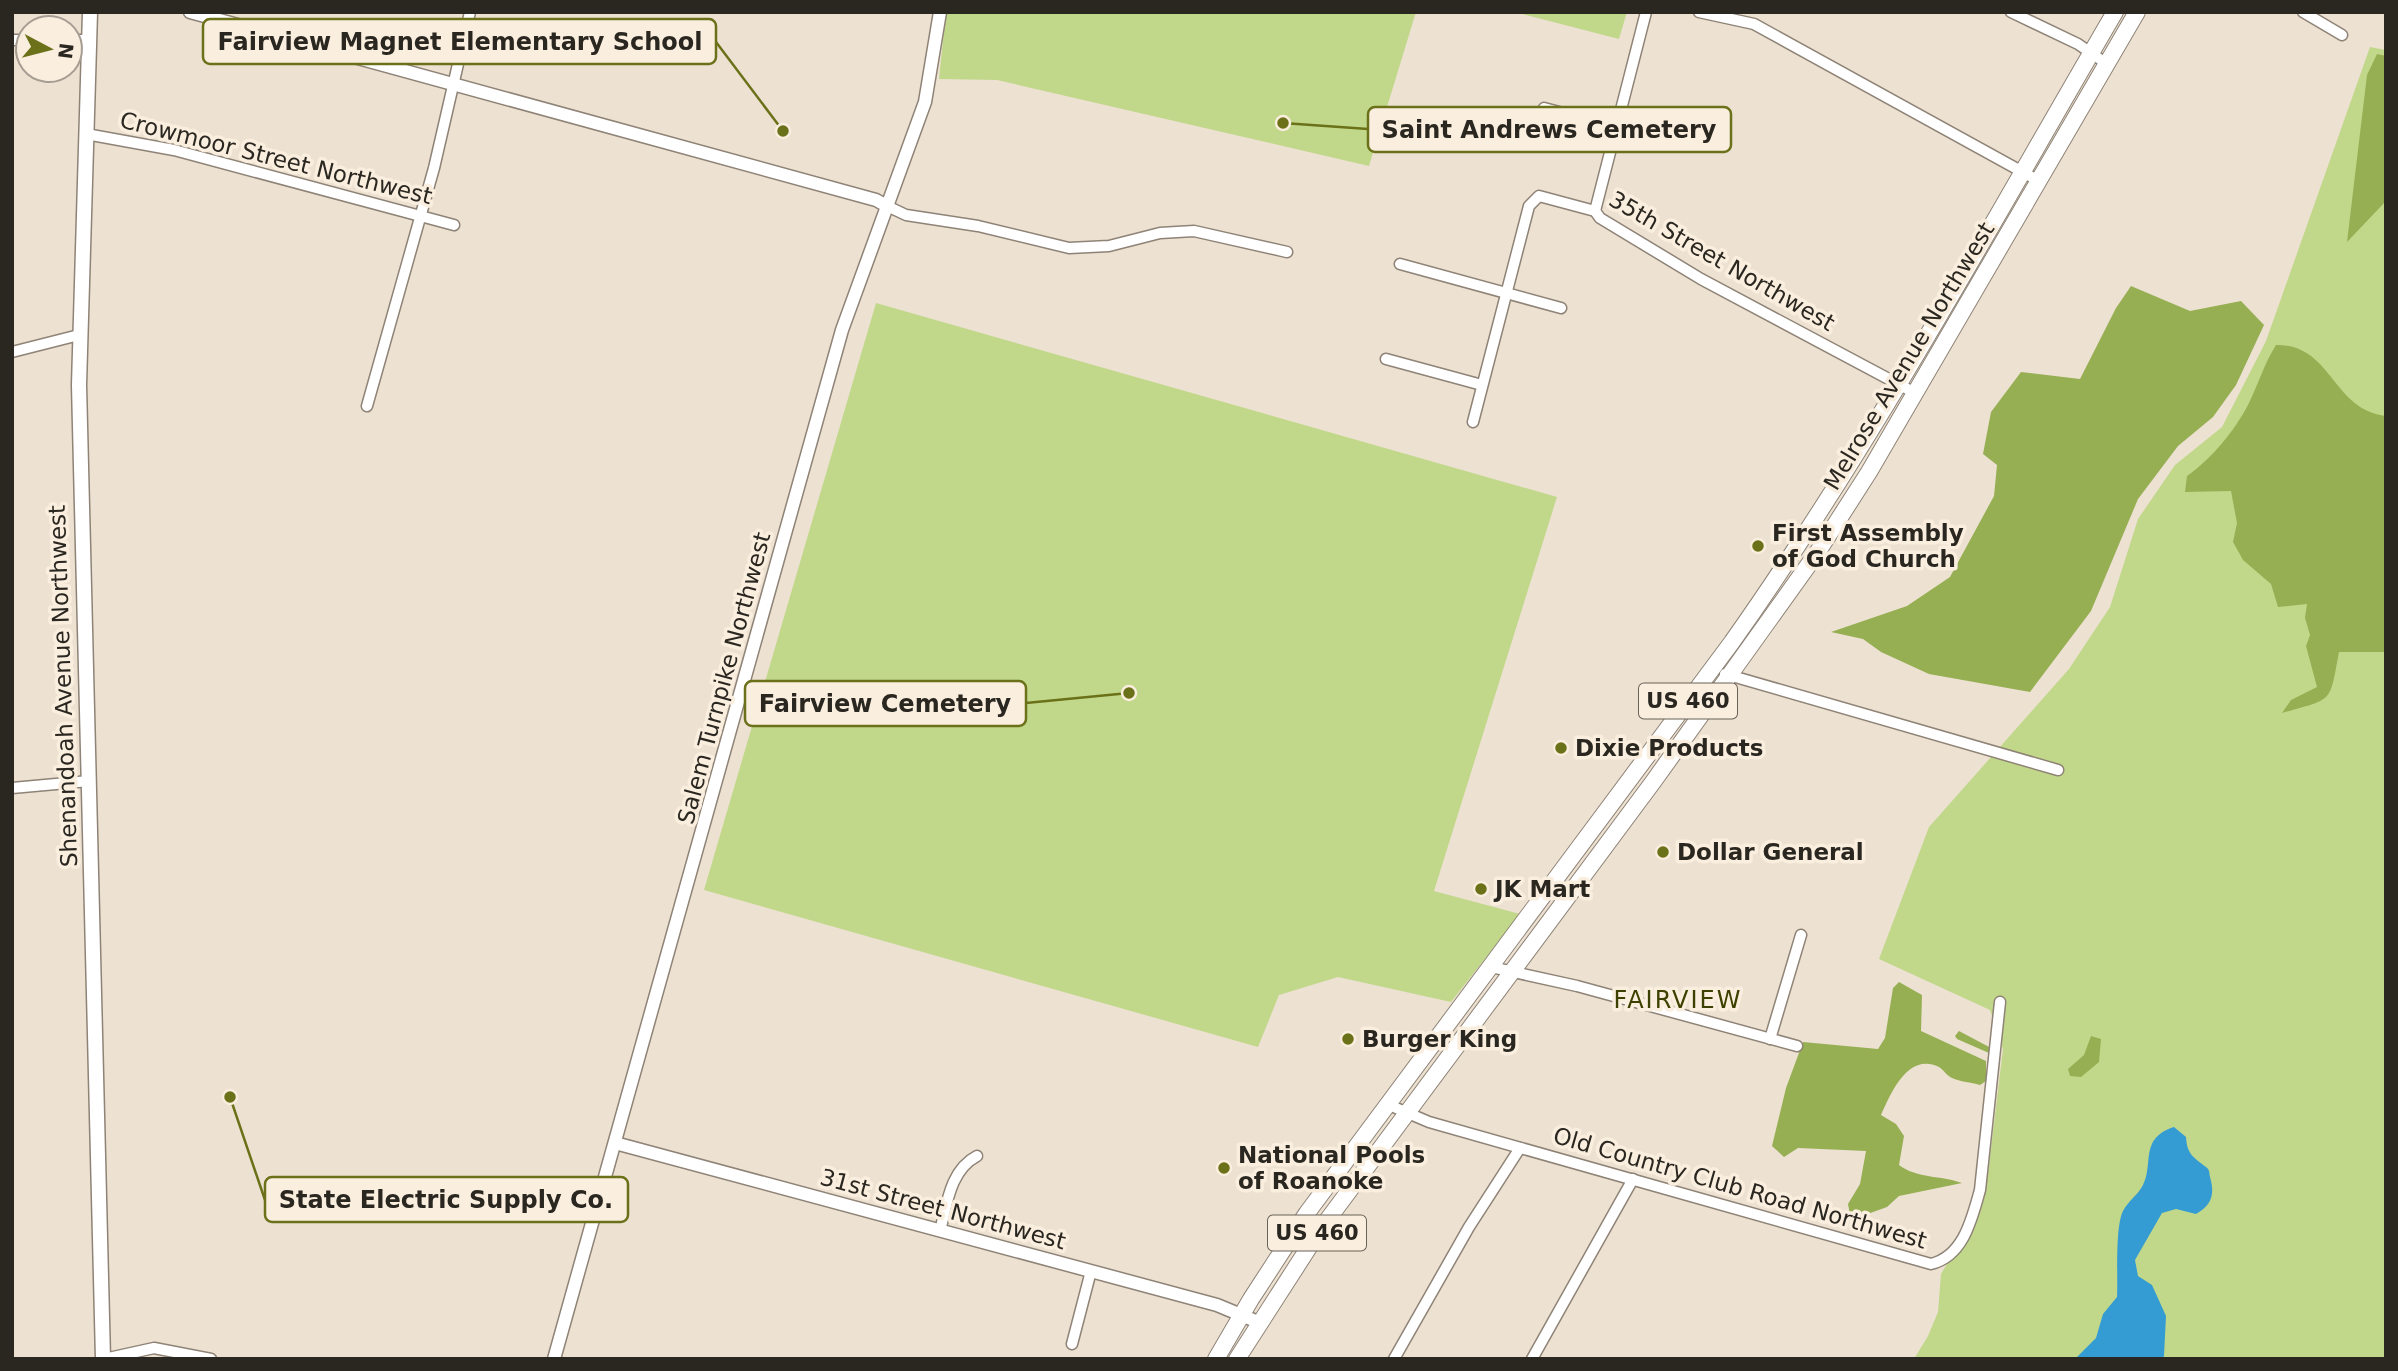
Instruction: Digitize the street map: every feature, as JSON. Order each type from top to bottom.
[{"type":"main road","name":"Shenandoah Avenue Northwest","points":[[90,12],[79,335],[104,1359]]},
{"type":"main road","name":"Melrose Avenue Northwest","points":[[1216,1359],[1307,1213],[1713,668],[1799,546],[1898,384],[2115,12]]},
{"type":"main road","name":"Melrose Avenue Northwest","points":[[1237,1359],[1258,1322],[1320,1230],[1730,677],[1817,553],[1915,393],[2137,12]]},
{"type":"street","points":[[190,12],[876,200],[906,215],[978,226],[1069,248],[1109,246],[1160,233],[1194,231],[1287,252]]},
{"type":"street","points":[[368,406],[420,216],[470,12]]},
{"type":"street","name":"Salem Turnpike Northwest","points":[[554,1359],[842,330],[925,102],[940,12]]},
{"type":"street","points":[[1595,211],[1646,12]]},
{"type":"street","points":[[1699,12],[1754,24],[2039,181]]},
{"type":"street","points":[[2011,12],[2091,52],[2107,64]]},
{"type":"street","points":[[2303,12],[2342,35]]},
{"type":"street","points":[[84,40],[89,40]]},
{"type":"street","points":[[1544,108],[1616,127]]},
{"type":"street","name":"Crowmoor Street Northwest","points":[[86,134],[174,150],[454,225]]},
{"type":"street","name":"35th Street Northwest","points":[[1506,293],[1530,203],[1539,196],[1595,211],[1600,218],[1701,279],[1915,393]]},
{"type":"street","points":[[1400,264],[1561,308]]},
{"type":"street","points":[[1473,422],[1506,293]]},
{"type":"street","points":[[12,352],[79,335]]},
{"type":"street","points":[[1386,359],[1482,385]]},
{"type":"street","points":[[1713,668],[1730,677],[2058,770]]},
{"type":"street","points":[[12,788],[89,781]]},
{"type":"street","points":[[1770,1039],[1801,935]]},
{"type":"street","points":[[1491,967],[1797,1046]]},
{"type":"street","name":"Old Country Club Road Northwest","points":[[1389,1105],[1406,1113],[1520,1148],[1925,1264],[1939,1262],[1951,1254],[1966,1232],[1980,1190],[2000,1002]]},
{"type":"street","name":"31st Street Northwest","points":[[615,1143],[1217,1304],[1258,1322]]},
{"type":"street","points":[[1394,1359],[1463,1237],[1520,1148]]},
{"type":"street","points":[[940,1231],[954,1180],[961,1167],[977,1156]]},
{"type":"street","points":[[1532,1359],[1633,1179]]},
{"type":"street","points":[[1072,1344],[1091,1271]]},
{"type":"street","points":[[104,1359],[154,1348],[211,1359]]},
{"type":"green space","points":[[946,12],[1416,12],[1369,166],[997,80],[939,79]]},
{"type":"green space","points":[[1514,12],[1627,12],[1619,39]]},
{"type":"green space","points":[[2370,47],[2386,50],[2386,1359],[1914,1359],[1938,1312],[1941,1274],[1980,1209],[1988,1173],[2003,1049],[1990,1010],[1879,959],[1929,827],[2069,669],[2110,607],[2138,519],[2175,465],[2222,427],[2266,341]]},
{"type":"green space","points":[[2377,54],[2386,56],[2386,201],[2347,242],[2367,75]]},
{"type":"green space","points":[[2131,286],[2190,311],[2241,301],[2264,325],[2236,385],[2213,417],[2178,446],[2138,499],[2091,611],[2030,692],[1929,674],[1881,652],[1863,639],[1831,632],[1907,606],[1950,577],[1994,496],[1997,465],[1983,454],[1991,412],[2021,372],[2080,379],[2116,308]]},
{"type":"green space","points":[[876,303],[1557,497],[1434,891],[1520,914],[1451,1002],[1338,977],[1279,995],[1258,1047],[704,890]]},
{"type":"green space","points":[[2276,345],[2295,348],[2309,355],[2354,402],[2368,411],[2386,416],[2386,652],[2339,652],[2333,682],[2326,697],[2311,705],[2282,713],[2291,700],[2317,687],[2306,646],[2310,635],[2305,618],[2307,604],[2278,607],[2271,584],[2243,560],[2233,542],[2237,523],[2231,491],[2185,492],[2187,476],[2213,453],[2242,415]]},
{"type":"green space","points":[[1899,982],[1922,995],[1921,1031],[1986,1061],[1986,1081],[1980,1085],[1958,1080],[1939,1067],[1928,1064],[1918,1065],[1902,1077],[1881,1115],[1896,1124],[1904,1136],[1899,1165],[1921,1175],[1962,1183],[1899,1196],[1887,1207],[1851,1220],[1848,1204],[1860,1184],[1866,1151],[1798,1148],[1784,1157],[1772,1146],[1786,1088],[1803,1042],[1878,1049],[1885,1038],[1893,988]]},
{"type":"green space","points":[[1959,1031],[1991,1048],[1989,1053],[1957,1039],[1955,1036]]},
{"type":"green space","points":[[2091,1036],[2101,1039],[2099,1062],[2081,1077],[2070,1076],[2068,1069],[2084,1055]]},
{"type":"water","points":[[2174,1127],[2186,1137],[2192,1155],[2208,1169],[2212,1194],[2206,1207],[2196,1214],[2176,1209],[2162,1213],[2135,1260],[2138,1276],[2152,1285],[2166,1316],[2164,1356],[2162,1359],[2075,1359],[2096,1338],[2103,1314],[2117,1297],[2120,1219],[2143,1185],[2156,1138]]},
{"type":"place","name":"Saint Andrews Cemetery","points":[[1283,123]]},
{"type":"place","name":"Fairview Magnet Elementary School","points":[[783,131]]},
{"type":"place","name":"First Assembly of God Church","points":[[1758,546]]},
{"type":"place","name":"Fairview Cemetery","points":[[1129,693]]},
{"type":"place","name":"Dixie Products","points":[[1561,748]]},
{"type":"place","name":"Dollar General","points":[[1663,852]]},
{"type":"place","name":"JK Mart","points":[[1481,889]]},
{"type":"place","name":"Burger King","points":[[1348,1039]]},
{"type":"place","name":"State Electric Supply Co.","points":[[230,1097]]},
{"type":"place","name":"National Pools of Roanoke","points":[[1224,1168]]},
{"type":"district","name":"FAIRVIEW","points":[[1678,1000]]}]
